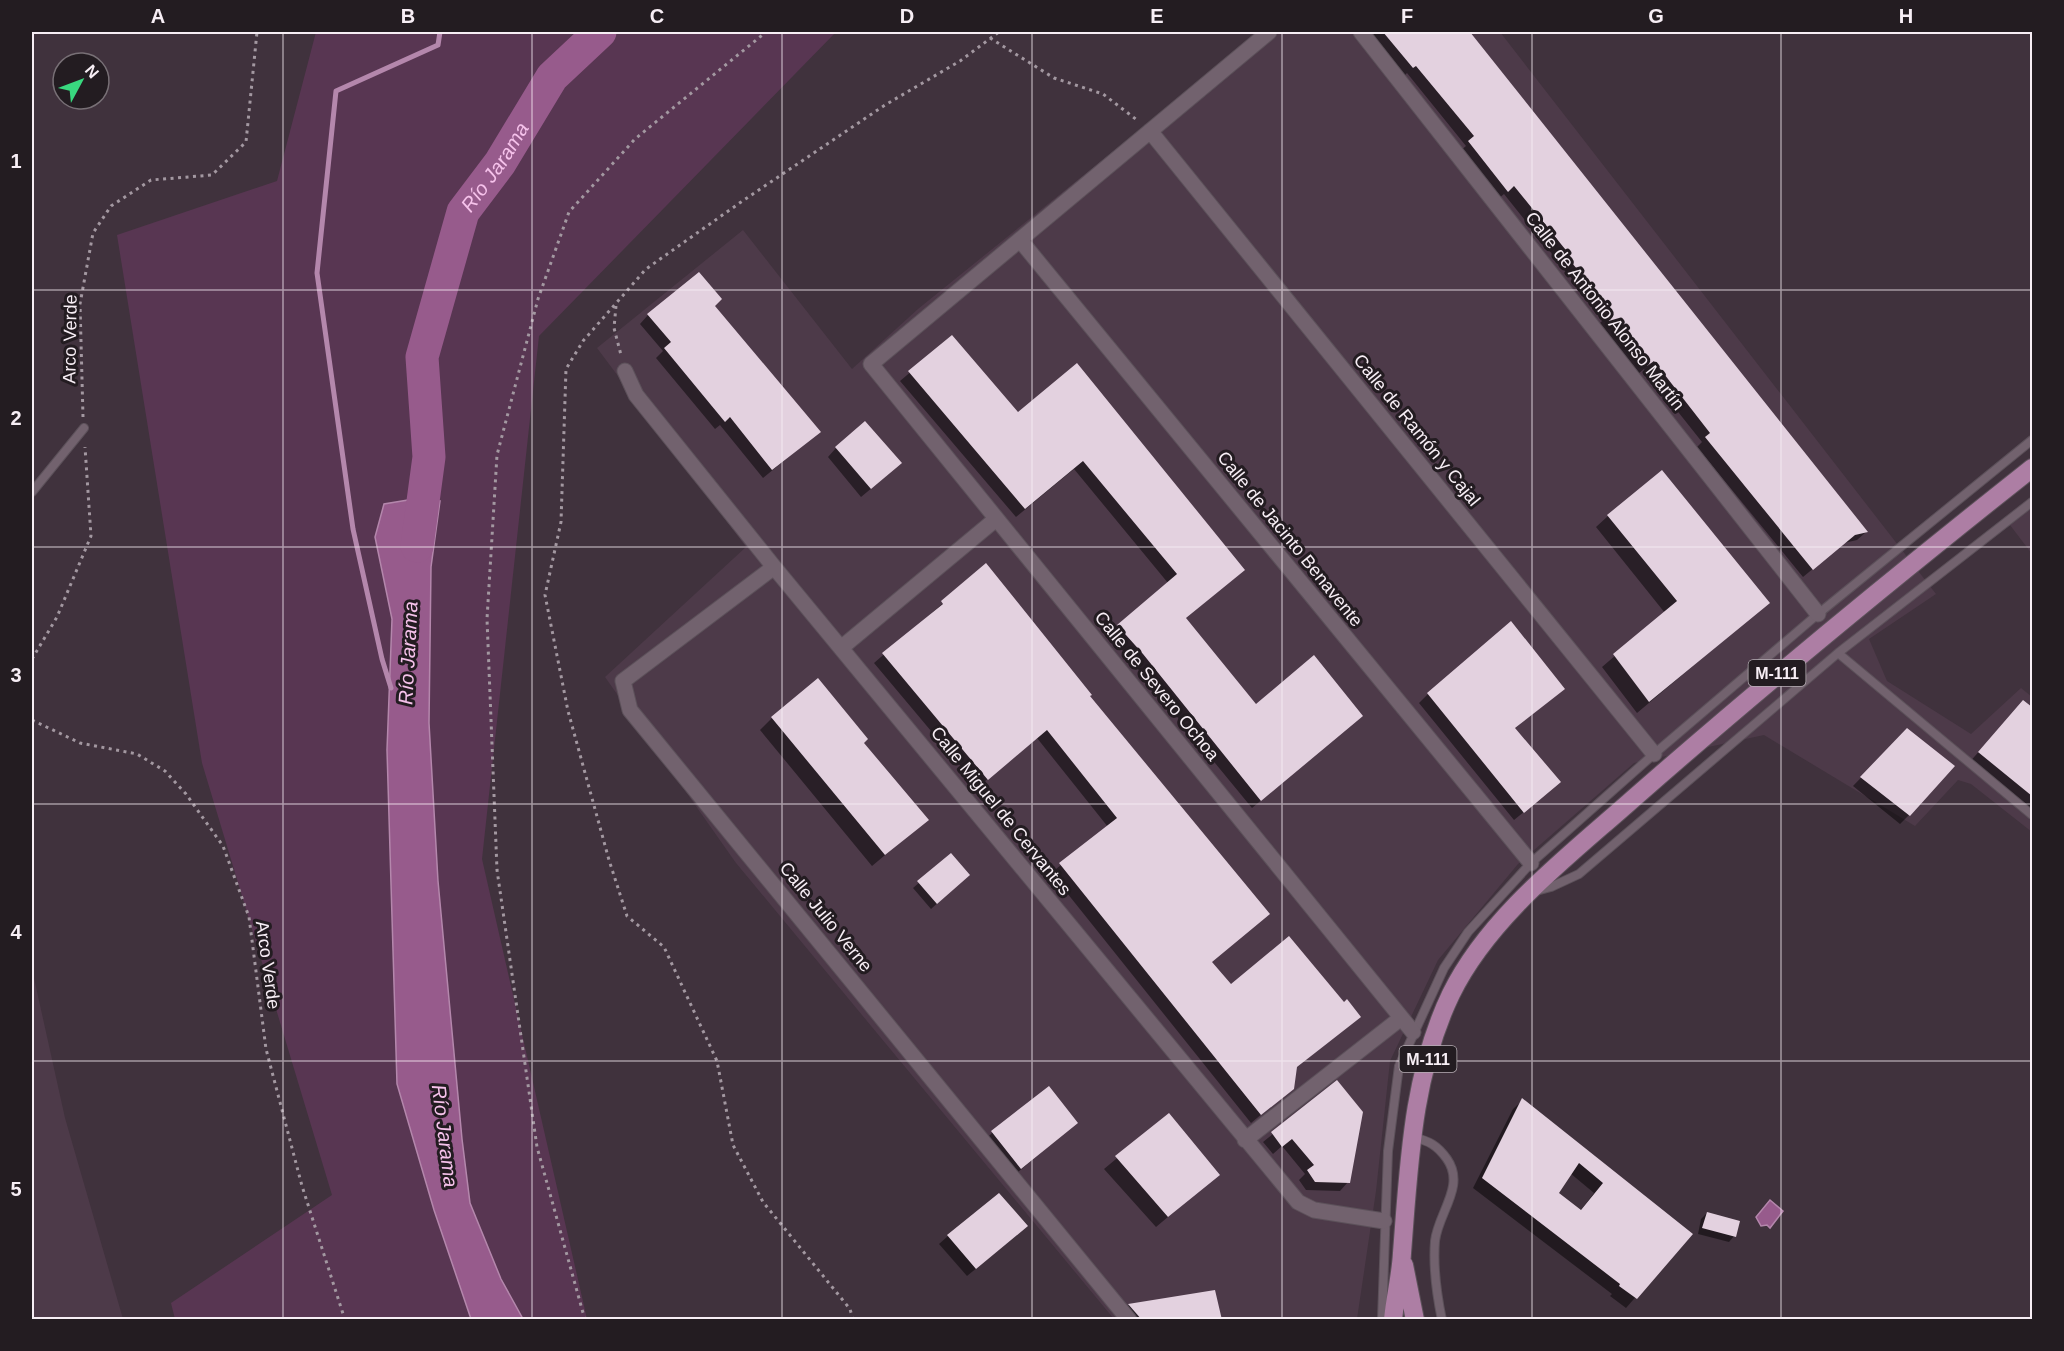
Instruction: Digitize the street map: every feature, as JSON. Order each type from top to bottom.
[{"type":"main road","name":"M-111","points":[[1393,1320],[1402,1257],[1412,1137],[1422,1079],[1450,997],[1475,953],[1531,892],[1759,688],[2032,468]]},
{"type":"main road","name":"M-111","points":[[1402,1257],[1415,1320]]},
{"type":"street","points":[[1020,240],[1269,32]]},
{"type":"street","name":"Calle de Antonio Alonso Martín","points":[[1361,32],[1818,614]]},
{"type":"street","name":"Calle de Ramón y Cajal","points":[[1150,130],[1654,754]]},
{"type":"street","name":"Calle de Severo Ochoa","points":[[1020,240],[871,364],[1413,1032]]},
{"type":"street","name":"Calle de Jacinto Benavente","points":[[1020,240],[1531,863]]},
{"type":"street","name":"Calle Miguel de Cervantes","points":[[625,371],[636,395],[774,567],[1298,1202],[1314,1210],[1384,1221]]},
{"type":"street","points":[[841,648],[996,519]]},
{"type":"street","name":"Calle Julio Verne","points":[[774,567],[622,681],[630,710],[1130,1320]]},
{"type":"street","points":[[1245,1140],[1401,1018]]},
{"type":"lane","points":[[32,492],[84,428]]},
{"type":"lane","points":[[1382,1320],[1384,1221],[1393,1106],[1399,1066],[1444,968],[1468,932],[1531,863],[1654,754],[1818,614],[2032,440]]},
{"type":"lane","points":[[1531,892],[1551,887],[1579,873],[1838,653],[2032,502]]},
{"type":"lane","points":[[1838,653],[2032,815]]},
{"type":"lane","points":[[1412,1137],[1431,1141],[1452,1166],[1456,1178],[1435,1240],[1442,1320]]},
{"type":"path","name":"Arco Verde","points":[[32,659],[57,617],[91,536],[84,428],[80,304],[93,233],[111,206],[151,180],[212,175],[246,142],[257,32]]},
{"type":"path","points":[[585,1320],[537,1147],[497,870],[487,619],[497,455],[538,299],[569,212],[635,139],[766,32]]},
{"type":"path","points":[[990,38],[1054,78],[1103,94],[1150,130]]},
{"type":"path","points":[[616,303],[614,328],[625,371]]},
{"type":"path","name":"Arco Verde","points":[[32,720],[80,744],[137,754],[165,771],[186,794],[223,846],[249,917],[266,1049],[302,1186],[345,1320]]},
{"type":"shaded area","points":[[316,32],[836,32],[539,336],[482,859],[587,1319],[175,1319],[171,1303],[332,1195],[202,763],[117,235],[277,181]]},
{"type":"shaded area","points":[[1261,32],[1500,32],[1936,594],[1869,639],[1887,681],[1971,734],[2021,688],[2032,697],[2032,832],[1971,784],[1958,780],[1915,826],[1764,735],[1634,763],[1518,864],[1438,960],[1390,1061],[1376,1191],[1357,1319],[1114,1319],[736,863],[605,677],[746,547],[597,348],[743,230],[852,369],[918,309]]},
{"type":"shaded area","points":[[2032,508],[2032,554],[2010,525]]},
{"type":"shaded area","points":[[32,969],[65,1118],[123,1319],[32,1319]]},
{"type":"water","points":[[414,499],[440,501],[431,567],[429,723],[438,881],[470,1203],[501,1279],[523,1319],[471,1319],[434,1210],[397,1084],[387,750],[392,619],[375,537],[384,504]]},
{"type":"water","points":[[1770,1200],[1783,1211],[1770,1228],[1767,1225],[1761,1226],[1756,1217]]},
{"type":"building","points":[[1383,32],[1470,32],[1868,532],[1855,535],[1813,570],[1705,437],[1710,433],[1654,361],[1647,366],[1605,316],[1612,310],[1566,256],[1569,254],[1514,186],[1508,192],[1468,141],[1474,136],[1416,66],[1413,68]]},
{"type":"building","points":[[699,272],[722,299],[715,306],[821,432],[772,470],[730,417],[725,422],[664,348],[671,342],[647,314]]},
{"type":"building","points":[[952,335],[1018,412],[1077,363],[1245,570],[1186,618],[1256,704],[1314,655],[1363,716],[1261,801],[1117,625],[1177,574],[1083,461],[1025,509],[908,371]]},
{"type":"building","points":[[865,421],[902,463],[871,489],[835,447]]},
{"type":"building","points":[[1662,470],[1770,603],[1649,702],[1613,654],[1677,601],[1607,515]]},
{"type":"building","points":[[986,563],[1092,695],[1090,696],[1270,914],[1212,962],[1231,984],[1289,936],[1344,1002],[1347,999],[1361,1017],[1297,1067],[1294,1089],[1261,1115],[1059,863],[1117,818],[1047,730],[988,780],[882,653],[943,604],[941,601]]},
{"type":"building","points":[[1511,621],[1565,689],[1515,728],[1561,782],[1524,813],[1427,693]]},
{"type":"building","points":[[818,678],[868,739],[864,743],[929,820],[885,855],[771,717]]},
{"type":"building","points":[[2023,700],[2032,707],[2032,796],[1978,752]]},
{"type":"building","points":[[1907,728],[1955,766],[1910,816],[1860,777]]},
{"type":"building","points":[[951,853],[970,875],[937,904],[917,881]]},
{"type":"building","points":[[1337,1080],[1363,1112],[1350,1183],[1315,1182],[1307,1170],[1314,1165],[1292,1139],[1282,1147],[1271,1132]]},
{"type":"building","points":[[1049,1086],[1078,1123],[1021,1169],[991,1131]]},
{"type":"building","points":[[1522,1098],[1693,1234],[1637,1299],[1482,1178]],"holes":[[[1579,1163],[1603,1183],[1581,1210],[1559,1193]]]},
{"type":"building","points":[[1169,1113],[1220,1175],[1168,1217],[1115,1156]]},
{"type":"building","points":[[999,1193],[1028,1226],[976,1269],[947,1235]]},
{"type":"building","points":[[1707,1212],[1740,1221],[1736,1237],[1702,1228]]},
{"type":"building","points":[[1215,1290],[1222,1320],[1142,1320],[1128,1304]]},
{"type":"waterway","points":[[391,688],[382,659],[353,529],[317,273],[336,91],[438,45],[440,32]]},
{"type":"waterway","name":"Río Jarama","points":[[417,546],[429,457],[422,357],[463,212],[500,163],[552,77],[600,32]]}]
